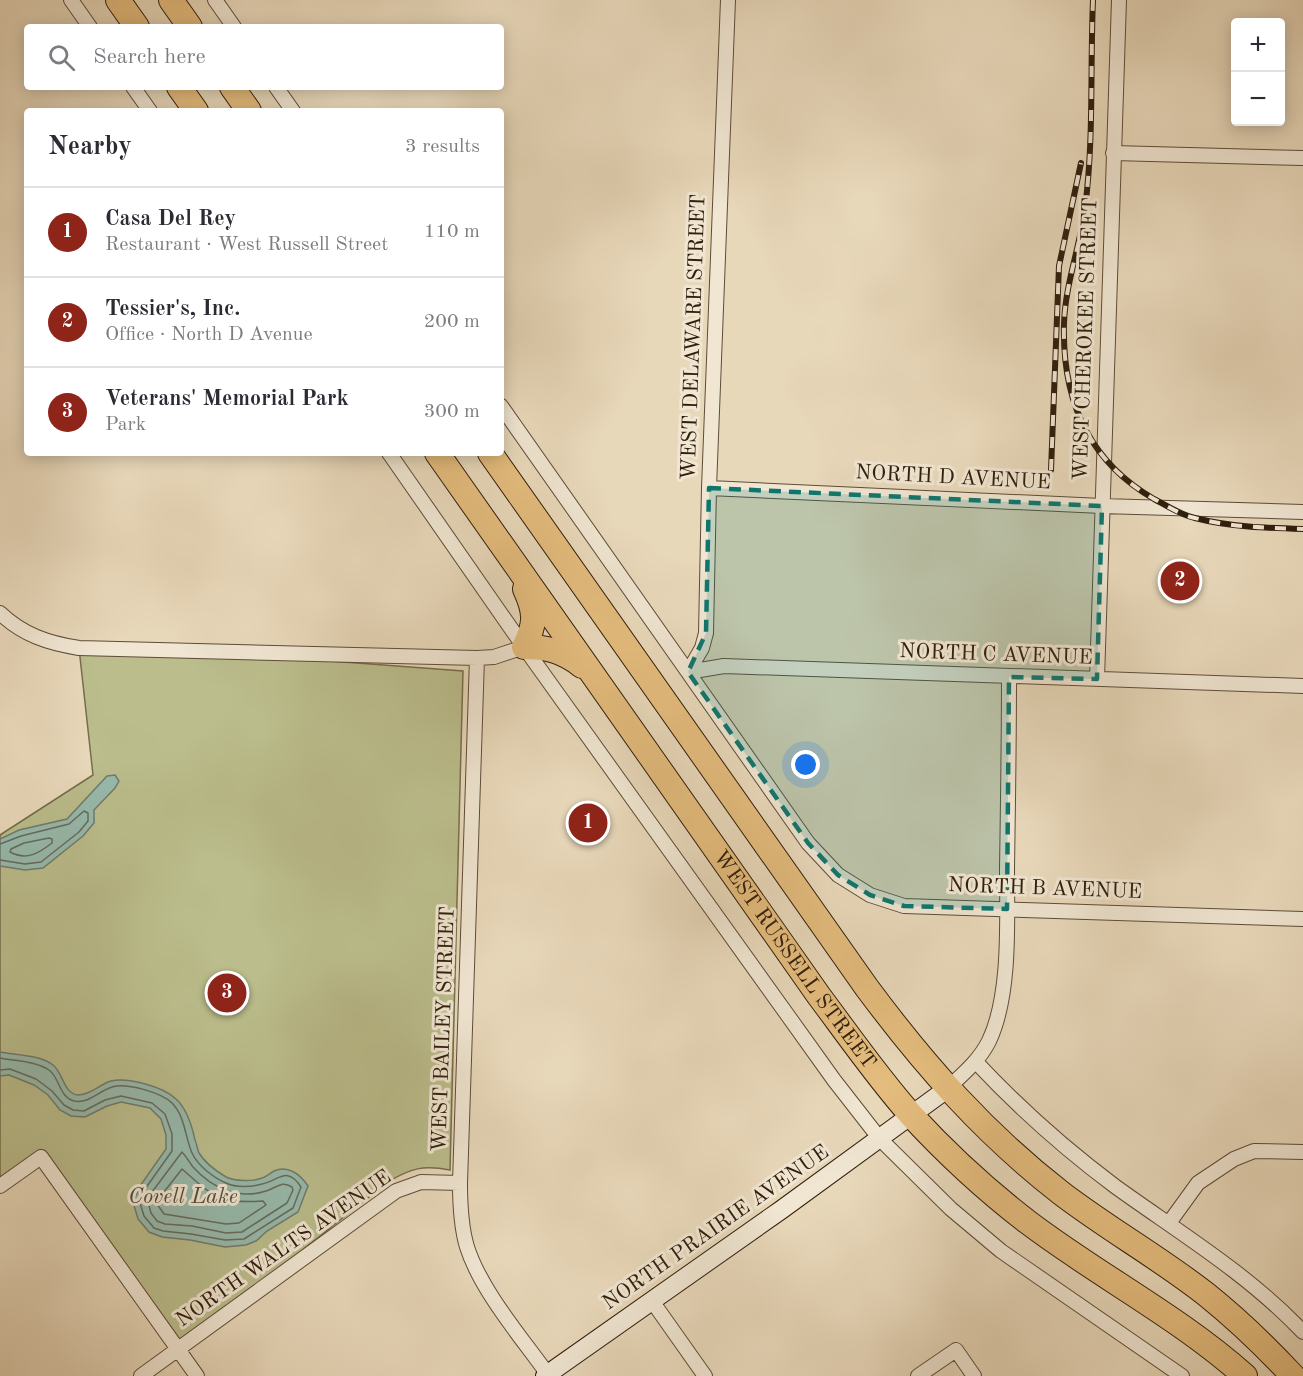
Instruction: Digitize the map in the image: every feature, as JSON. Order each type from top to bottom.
[{"type":"highway","points":[[118,0],[135,24]]},
{"type":"highway","points":[[171,0],[187,24]]},
{"type":"highway","points":[[181,90],[194,108]]},
{"type":"highway","points":[[234,90],[247,108]]},
{"type":"highway","name":"WEST RUSSELL STREET","points":[[439,456],[819,996],[861,1053],[912,1115],[949,1155],[1027,1222],[1074,1257],[1192,1334],[1245,1376]]},
{"type":"highway","name":"WEST RUSSELL STREET","points":[[492,456],[867,988],[900,1033],[947,1089],[1018,1158],[1097,1220],[1206,1294],[1259,1341],[1293,1376]]},
{"type":"highway","points":[[494,533],[523,585],[533,610],[534,622],[524,647],[543,647],[559,651],[581,665],[600,685]]},
{"type":"street","points":[[71,0],[88,24]]},
{"type":"street","points":[[215,0],[232,24]]},
{"type":"street","name":"WEST DELAWARE STREET","points":[[688,672],[702,648],[705,633],[728,0]]},
{"type":"street","name":"WEST CHEROKEE STREET","points":[[1097,679],[1119,0]]},
{"type":"street","points":[[135,90],[148,108]]},
{"type":"street","points":[[278,90],[291,108]]},
{"type":"street","points":[[1113,153],[1303,158]]},
{"type":"street","points":[[504,410],[688,672]]},
{"type":"street","points":[[0,613],[24,632],[43,640],[79,648],[477,658],[494,657],[524,647],[391,456]]},
{"type":"street","name":"NORTH D AVENUE","points":[[709,488],[1102,506],[1303,512]]},
{"type":"street","name":"WEST RUSSELL STREET","points":[[524,647],[834,1080],[880,1139],[951,1209],[1001,1251],[1182,1376]]},
{"type":"street","name":"WEST BAILEY STREET","points":[[477,658],[461,1208],[466,1244],[476,1269],[547,1375]]},
{"type":"street","name":"NORTH C AVENUE","points":[[688,672],[724,666],[1303,686]]},
{"type":"street","name":"NORTH B AVENUE","points":[[688,672],[808,843],[838,875],[870,895],[904,906],[1303,919]]},
{"type":"street","points":[[947,1089],[976,1062],[989,1041],[1000,1009],[1005,975],[1007,909],[1010,677]]},
{"type":"street","points":[[976,1062],[1014,1103],[1060,1144],[1239,1273],[1303,1332]]},
{"type":"street","name":"NORTH PRAIRIE AVENUE","points":[[547,1375],[947,1089]]},
{"type":"street","points":[[1169,1223],[1198,1183],[1234,1159],[1254,1151],[1303,1152]]},
{"type":"street","points":[[0,1186],[41,1157],[197,1376]]},
{"type":"street","name":"NORTH WALTS AVENUE","points":[[141,1376],[396,1191],[412,1184],[428,1181],[460,1183]]},
{"type":"street","points":[[652,1301],[705,1376]]},
{"type":"street","points":[[918,1376],[956,1350],[974,1376]]},
{"type":"highlighted area","points":[[709,488],[1102,506],[1097,679],[1009,677],[1007,909],[904,906],[870,895],[838,875],[808,843],[688,672],[706,633]]},
{"type":"green space","points":[[79,648],[196,651],[463,671],[450,1170],[418,1169],[388,1182],[178,1349],[41,1157],[0,1186],[0,835],[93,775]]},
{"type":"water","points":[[115,775],[119,781],[94,810],[94,823],[83,836],[43,868],[25,870],[0,866],[0,839],[19,830],[67,819],[107,776]]},
{"type":"water","name":"Covell Lake","points":[[0,1052],[35,1057],[48,1062],[53,1065],[73,1094],[87,1093],[107,1082],[118,1080],[136,1082],[163,1091],[176,1099],[183,1107],[201,1157],[222,1175],[234,1179],[253,1180],[284,1169],[301,1178],[308,1186],[298,1212],[267,1231],[256,1241],[246,1245],[225,1247],[162,1237],[149,1232],[138,1219],[133,1202],[140,1186],[166,1149],[166,1135],[161,1119],[150,1108],[121,1102],[85,1117],[71,1116],[60,1110],[48,1095],[34,1085],[9,1075],[0,1076]]},
{"type":"railway","points":[[1093,0],[1088,182],[1083,223],[1067,295],[1064,324],[1068,378],[1074,402],[1096,447],[1112,466],[1131,484],[1179,513],[1222,523],[1303,529]]},
{"type":"railway","points":[[1051,470],[1059,266],[1081,163]]},
{"type":"place","name":"Tessier's, Inc.","points":[[1180,581]]},
{"type":"place","name":"Casa Del Rey","points":[[588,823]]},
{"type":"place","name":"Veterans' Memorial Park","points":[[227,993]]}]
